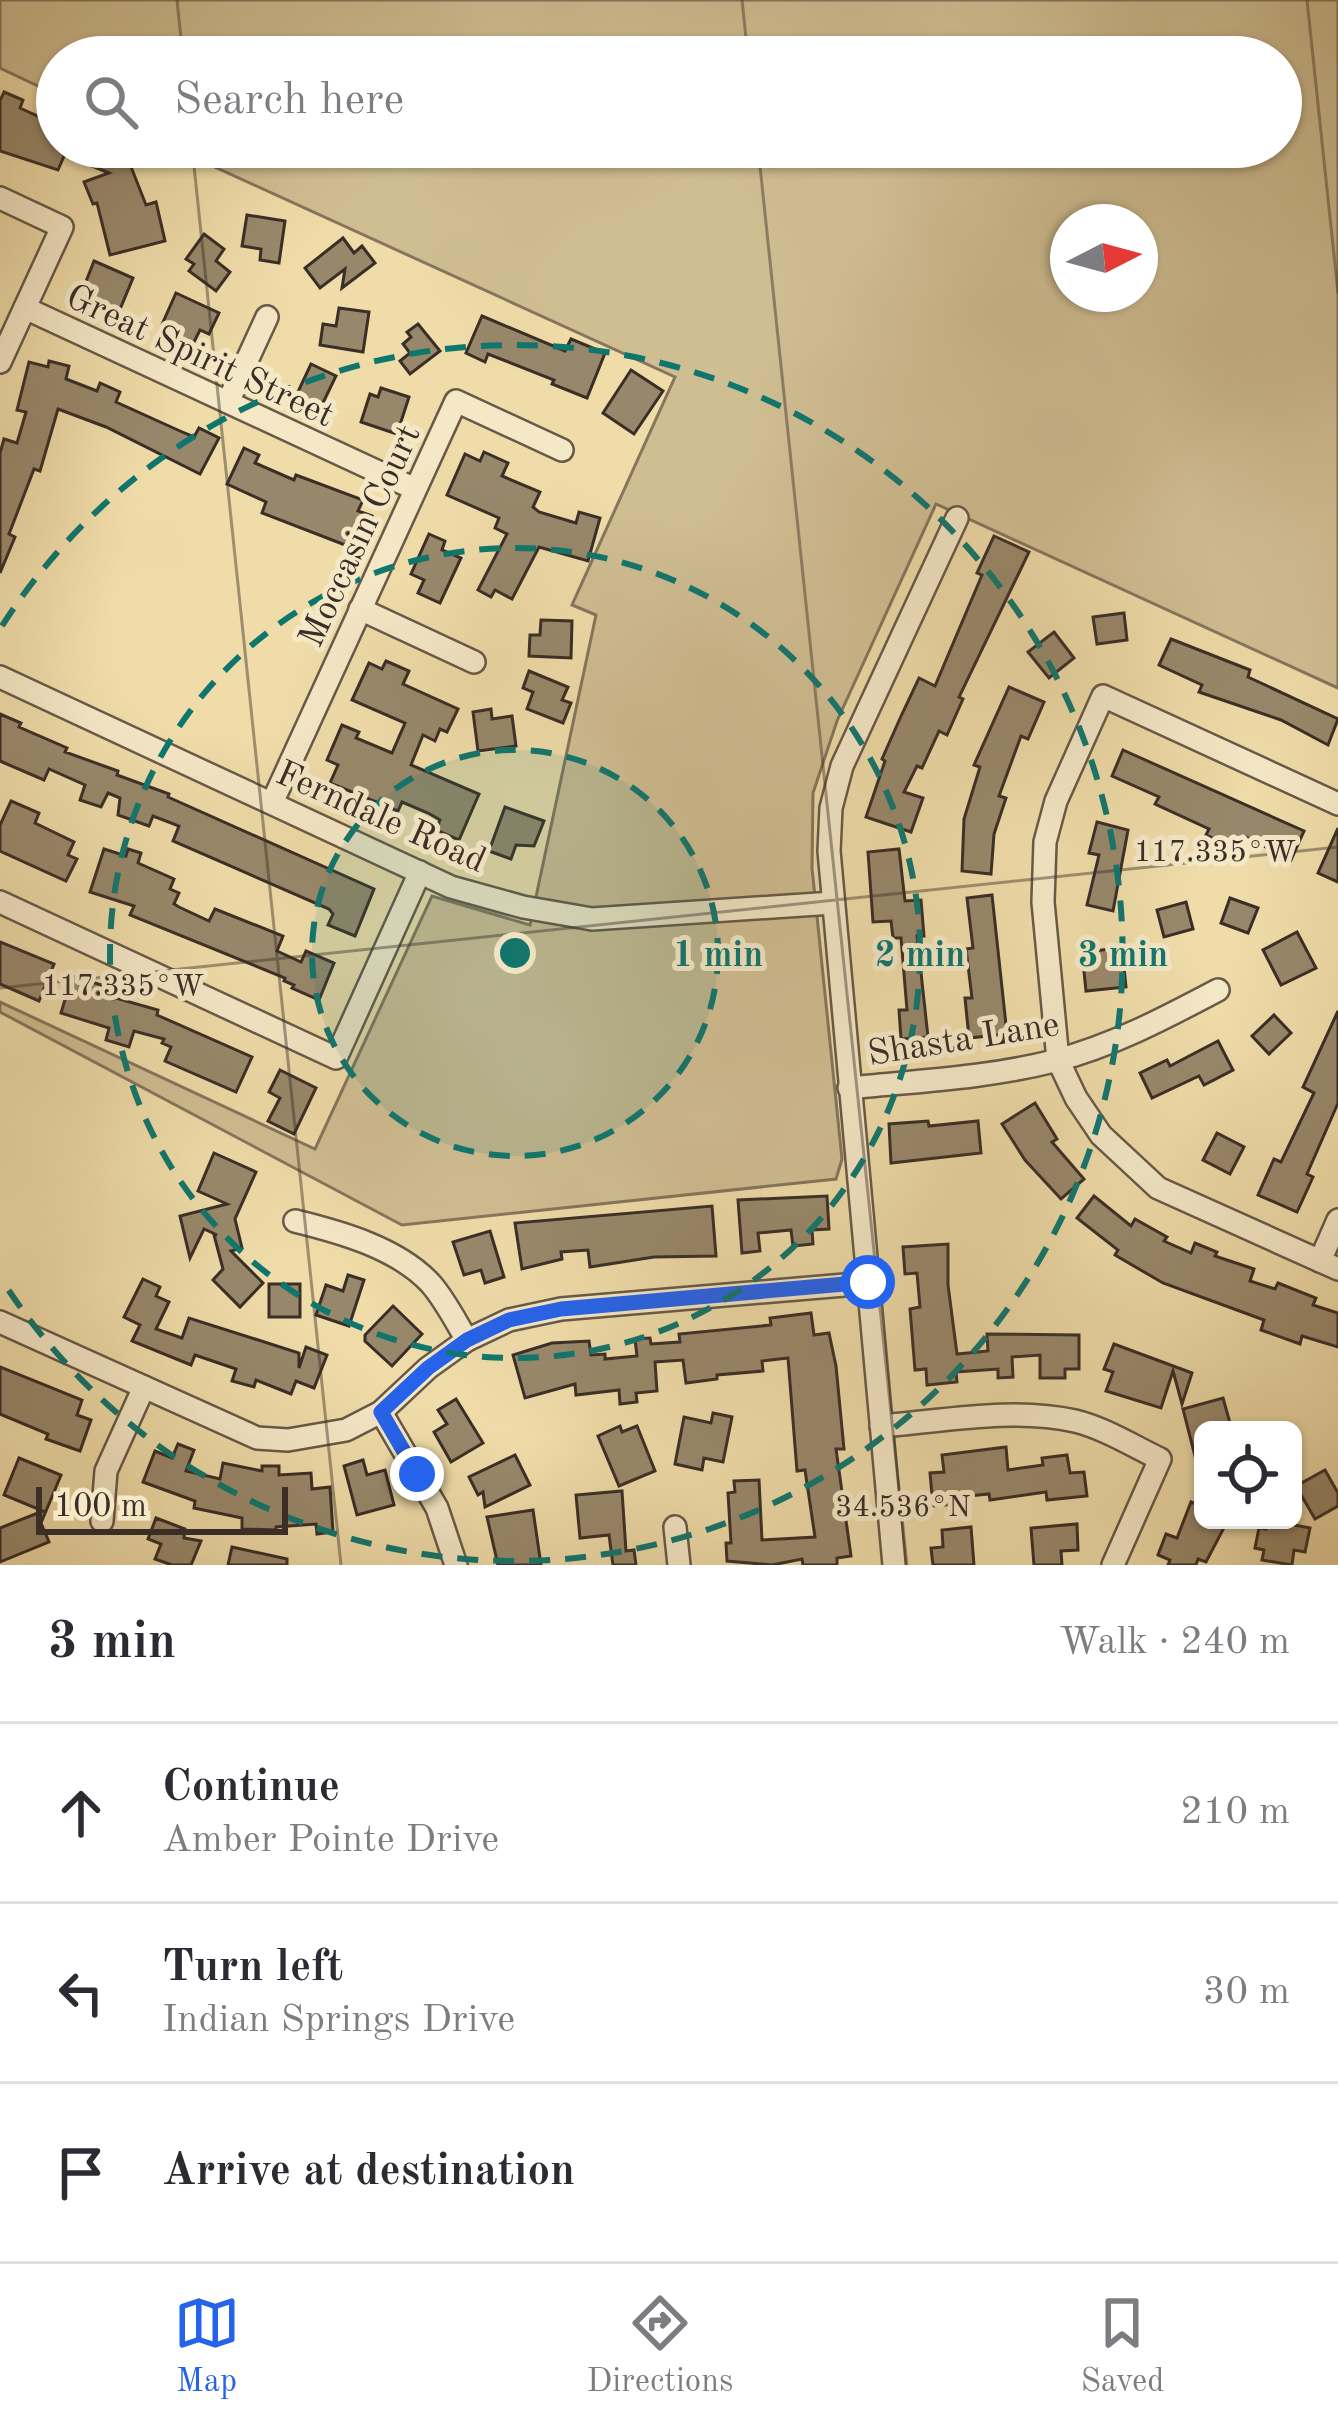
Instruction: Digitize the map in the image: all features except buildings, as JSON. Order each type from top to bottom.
[{"type":"street","points":[[0,198],[62,227],[0,362]]},
{"type":"street","name":"Great Spirit Street","points":[[25,308],[416,489]]},
{"type":"street","points":[[228,402],[267,317]]},
{"type":"street","name":"Moccasin Court","points":[[272,803],[456,401],[562,450]]},
{"type":"street","points":[[894,1565],[830,830],[842,766],[957,518]]},
{"type":"street","points":[[360,610],[474,662]]},
{"type":"street","name":"Ferndale Road","points":[[0,677],[420,872],[482,896],[592,919],[833,904]]},
{"type":"street","points":[[1338,804],[1103,696],[1056,801],[1045,842],[1042,902],[1058,1060],[1076,1098],[1102,1135],[1158,1188],[1329,1265],[1338,1220]]},
{"type":"street","points":[[0,902],[336,1058],[420,872]]},
{"type":"street","name":"Shasta Lane","points":[[849,1088],[986,1074],[1058,1060],[1136,1032],[1218,990]]},
{"type":"street","points":[[295,1221],[333,1230],[404,1262],[431,1285],[467,1340]]},
{"type":"street","points":[[0,1322],[256,1438],[318,1437],[346,1430],[381,1412],[428,1368],[467,1340],[509,1320],[561,1309],[868,1282]]},
{"type":"street","points":[[102,1521],[106,1471],[145,1388]]},
{"type":"street","points":[[381,1412],[437,1508],[456,1565]]},
{"type":"street","points":[[881,1426],[1015,1414],[1053,1418],[1080,1422],[1160,1459],[1113,1565]]},
{"type":"street","points":[[675,1527],[679,1565]]},
{"type":"shaded area","points":[[0,0],[1338,0],[1338,688],[936,504],[837,721],[813,793],[812,868],[842,1159],[836,1179],[402,1225],[0,1012],[0,1002],[315,1149],[432,896],[530,925],[596,615],[572,605],[675,377],[217,168],[1302,168],[1302,36],[36,36],[36,85],[0,68]]},
{"type":"route","points":[[417,1474],[381,1412],[428,1368],[467,1340],[509,1320],[561,1309],[868,1282]]}]
